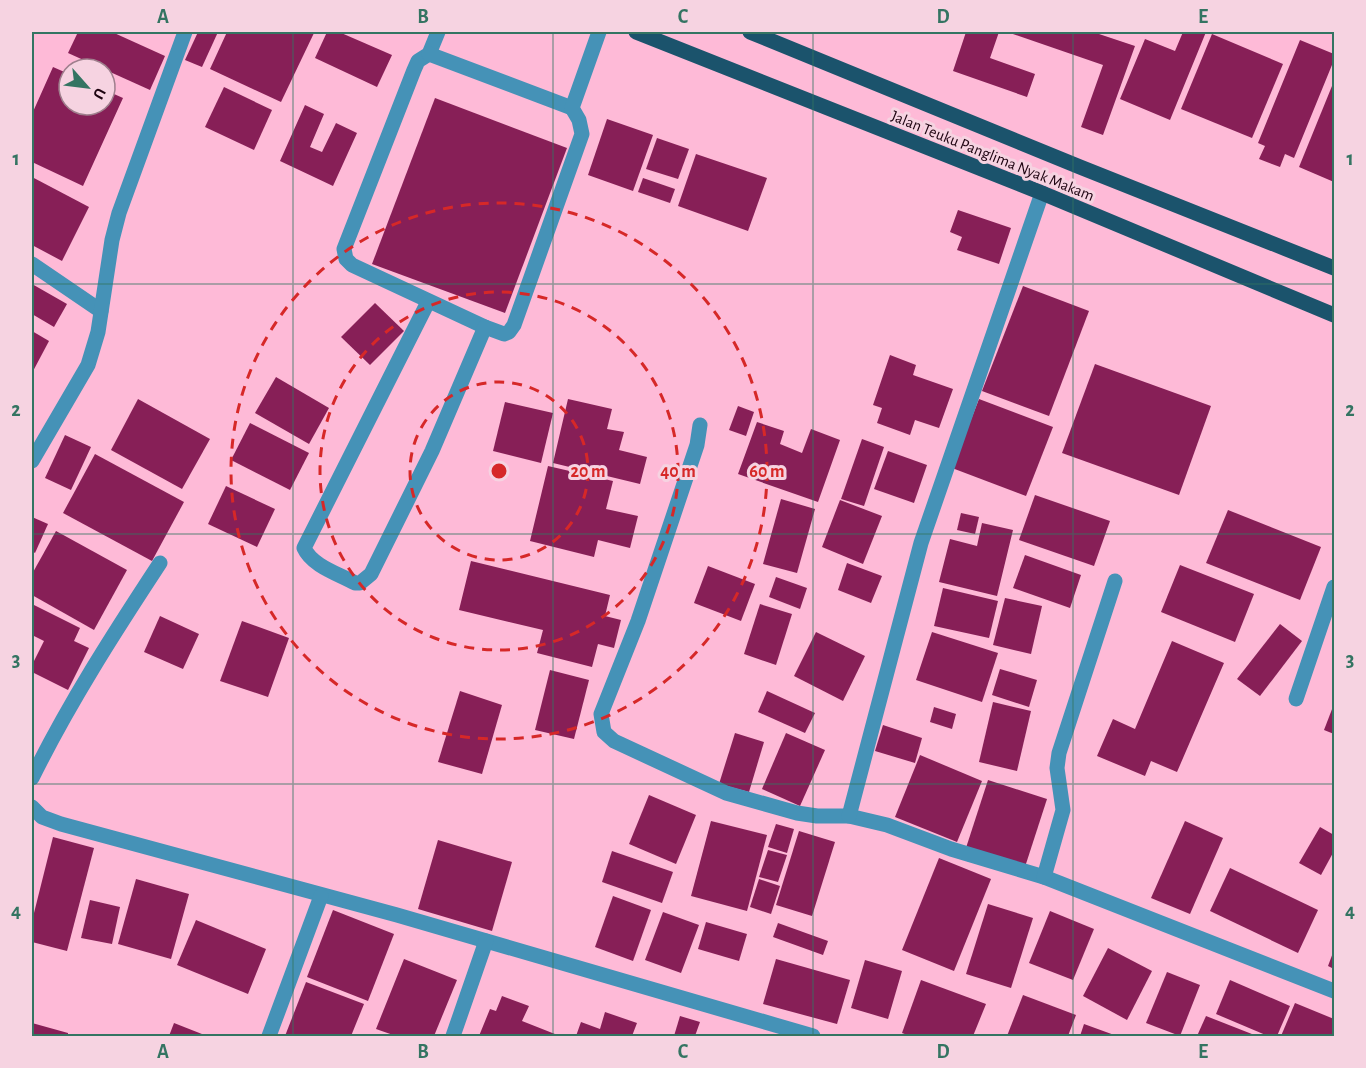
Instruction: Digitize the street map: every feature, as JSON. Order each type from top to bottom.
[{"type":"main road","name":"Jalan Teuku Panglima Nyak Makam","points":[[636,32],[1042,193],[1335,315]]},
{"type":"main road","name":"Jalan Teuku Panglima Nyak Makam","points":[[750,32],[1091,172],[1335,268]]},
{"type":"street","points":[[32,461],[88,365],[98,332],[119,213],[185,32]]},
{"type":"street","points":[[429,54],[572,108],[579,120],[582,134],[514,324],[509,332],[504,334],[428,302],[352,265],[346,259],[344,249],[414,70],[418,61],[429,54],[438,32]]},
{"type":"street","points":[[572,108],[599,32]]},
{"type":"street","points":[[849,816],[921,543],[1042,193]]},
{"type":"street","points":[[32,264],[101,311]]},
{"type":"street","points":[[428,302],[304,548],[307,554],[319,564],[355,583],[360,583],[371,574],[432,451],[485,327]]},
{"type":"street","points":[[700,425],[697,445],[638,621],[601,714],[604,732],[614,741],[726,793],[797,813],[817,816],[849,816],[886,825],[951,849],[1044,877],[1335,991]]},
{"type":"street","points":[[32,778],[77,694],[160,563]]},
{"type":"street","points":[[1044,877],[1064,810],[1057,768],[1059,753],[1114,581]]},
{"type":"street","points":[[1296,699],[1335,587]]},
{"type":"street","points":[[32,807],[42,817],[61,824],[486,941],[781,1032],[813,1036]]},
{"type":"street","points":[[269,1036],[321,896]]},
{"type":"street","points":[[453,1036],[486,941]]},
{"type":"building","points":[[78,32],[112,32],[165,56],[150,90],[117,75],[117,57],[77,57],[68,53]]},
{"type":"building","points":[[198,32],[218,32],[202,67],[185,60]]},
{"type":"building","points":[[227,32],[314,33],[281,102],[210,69]]},
{"type":"building","points":[[327,32],[339,32],[392,55],[377,87],[315,58]]},
{"type":"building","points":[[966,32],[999,32],[990,58],[1035,74],[1027,97],[953,71]]},
{"type":"building","points":[[1007,32],[1093,32],[1135,46],[1103,135],[1081,127],[1103,65]]},
{"type":"building","points":[[1183,32],[1206,32],[1170,120],[1120,99],[1145,39],[1175,51]]},
{"type":"building","points":[[1212,34],[1283,64],[1252,138],[1181,109]]},
{"type":"building","points":[[1300,40],[1334,54],[1334,60],[1294,158],[1285,154],[1280,167],[1259,159],[1265,146],[1258,143]]},
{"type":"building","points":[[53,67],[57,69],[57,117],[114,117],[83,186],[32,162],[32,114]]},
{"type":"building","points":[[1332,86],[1334,87],[1334,182],[1299,167]]},
{"type":"building","points":[[224,87],[272,110],[254,150],[205,127]]},
{"type":"building","points":[[117,95],[123,98],[117,111]]},
{"type":"building","points":[[435,98],[567,148],[505,313],[372,264]]},
{"type":"building","points":[[305,105],[324,114],[310,147],[322,152],[336,123],[357,133],[333,186],[280,161]]},
{"type":"building","points":[[607,119],[653,135],[633,191],[588,175]]},
{"type":"building","points":[[657,138],[689,149],[678,179],[646,169]]},
{"type":"building","points":[[696,154],[767,178],[748,231],[678,206]]},
{"type":"building","points":[[32,177],[89,207],[62,261],[32,245]]},
{"type":"building","points":[[643,178],[675,189],[670,203],[638,192]]},
{"type":"building","points":[[958,210],[1011,228],[999,264],[957,250],[962,237],[950,232]]},
{"type":"building","points":[[32,284],[67,304],[54,327],[32,314]]},
{"type":"building","points":[[1023,286],[1089,311],[1049,416],[982,391]]},
{"type":"building","points":[[375,303],[404,331],[370,365],[341,337]]},
{"type":"building","points":[[32,331],[49,341],[32,373]]},
{"type":"building","points":[[890,355],[916,365],[913,375],[953,389],[939,428],[915,420],[910,435],[877,423],[882,408],[873,405]]},
{"type":"building","points":[[1095,364],[1211,406],[1179,495],[1062,453]]},
{"type":"building","points":[[276,377],[329,408],[309,444],[255,413]]},
{"type":"building","points":[[138,399],[210,439],[182,489],[111,450]]},
{"type":"building","points":[[568,399],[612,409],[607,429],[624,432],[619,450],[647,457],[640,484],[553,463]]},
{"type":"building","points":[[979,399],[1053,427],[1026,496],[952,468]]},
{"type":"building","points":[[505,402],[553,413],[541,463],[493,451]]},
{"type":"building","points":[[738,406],[754,412],[746,436],[729,430]]},
{"type":"building","points":[[757,422],[784,431],[780,444],[802,453],[811,429],[840,440],[818,502],[738,474]]},
{"type":"building","points":[[250,423],[309,453],[290,490],[231,460]]},
{"type":"building","points":[[65,435],[91,447],[71,490],[45,478]]},
{"type":"building","points":[[862,439],[884,447],[864,506],[841,499]]},
{"type":"building","points":[[888,451],[927,465],[914,503],[874,489]]},
{"type":"building","points":[[95,454],[184,502],[152,561],[63,513]]},
{"type":"building","points":[[548,466],[613,481],[606,509],[638,516],[630,548],[598,540],[594,557],[530,541]]},
{"type":"building","points":[[226,486],[275,509],[257,547],[208,524]]},
{"type":"building","points":[[1035,495],[1110,521],[1094,566],[1019,540]]},
{"type":"building","points":[[781,499],[815,509],[797,573],[763,564]]},
{"type":"building","points":[[840,500],[882,516],[863,564],[822,547]]},
{"type":"building","points":[[1228,510],[1321,547],[1300,600],[1206,563]]},
{"type":"building","points":[[961,513],[979,517],[975,534],[957,530]]},
{"type":"building","points":[[32,517],[48,524],[35,553],[32,551]]},
{"type":"building","points":[[982,523],[1013,530],[997,596],[939,582],[950,539],[977,546]]},
{"type":"building","points":[[56,531],[127,570],[94,630],[32,595],[32,574]]},
{"type":"building","points":[[1025,555],[1081,575],[1070,608],[1013,588]]},
{"type":"building","points":[[471,561],[610,595],[605,616],[621,620],[614,648],[598,644],[592,667],[537,653],[543,630],[459,610]]},
{"type":"building","points":[[847,563],[882,576],[871,603],[838,590]]},
{"type":"building","points":[[1180,565],[1254,594],[1235,642],[1161,612]]},
{"type":"building","points":[[708,566],[755,584],[741,621],[694,603]]},
{"type":"building","points":[[776,577],[807,588],[800,609],[769,597]]},
{"type":"building","points":[[943,588],[998,601],[989,638],[934,626]]},
{"type":"building","points":[[1005,598],[1042,606],[1031,654],[993,645]]},
{"type":"building","points":[[32,604],[80,628],[74,641],[89,648],[68,690],[32,672],[32,665],[44,641],[32,635]]},
{"type":"building","points":[[760,604],[792,614],[776,665],[744,654]]},
{"type":"building","points":[[160,616],[199,634],[183,669],[144,652]]},
{"type":"building","points":[[242,621],[289,638],[268,697],[220,681]]},
{"type":"building","points":[[1280,624],[1302,641],[1260,696],[1237,679]]},
{"type":"building","points":[[816,632],[865,656],[843,701],[794,676]]},
{"type":"building","points":[[932,632],[998,653],[982,702],[916,680]]},
{"type":"building","points":[[1172,641],[1224,663],[1177,772],[1151,761],[1145,776],[1097,756],[1113,719],[1135,729]]},
{"type":"building","points":[[1000,669],[1037,680],[1029,707],[992,695]]},
{"type":"building","points":[[550,670],[589,680],[574,739],[535,730]]},
{"type":"building","points":[[460,691],[502,705],[482,774],[438,762]]},
{"type":"building","points":[[767,691],[815,713],[805,733],[758,712]]},
{"type":"building","points":[[993,702],[1031,711],[1017,771],[979,762]]},
{"type":"building","points":[[1334,704],[1334,734],[1324,730]]},
{"type":"building","points":[[934,707],[956,714],[952,729],[930,722]]},
{"type":"building","points":[[883,725],[922,738],[915,763],[875,751]]},
{"type":"building","points":[[735,733],[764,742],[749,792],[719,784]]},
{"type":"building","points":[[786,733],[825,750],[800,806],[762,789]]},
{"type":"building","points":[[920,755],[982,781],[957,842],[895,817]]},
{"type":"building","points":[[988,780],[1047,799],[1024,870],[965,851]]},
{"type":"building","points":[[649,795],[696,815],[676,864],[629,844]]},
{"type":"building","points":[[711,821],[767,835],[747,911],[691,896]]},
{"type":"building","points":[[1185,821],[1223,838],[1190,914],[1151,898]]},
{"type":"building","points":[[776,824],[794,829],[787,853],[768,847]]},
{"type":"building","points":[[1320,827],[1334,835],[1334,851],[1321,875],[1299,863]]},
{"type":"building","points":[[799,831],[835,842],[812,916],[776,905]]},
{"type":"building","points":[[53,837],[94,848],[67,951],[32,942],[32,921]]},
{"type":"building","points":[[438,840],[512,862],[492,931],[418,909]]},
{"type":"building","points":[[768,850],[787,855],[778,882],[759,877]]},
{"type":"building","points":[[612,851],[673,872],[662,903],[602,882]]},
{"type":"building","points":[[939,858],[991,879],[954,971],[902,950]]},
{"type":"building","points":[[1230,868],[1318,910],[1298,953],[1210,911]]},
{"type":"building","points":[[136,879],[189,894],[171,959],[118,944]]},
{"type":"building","points":[[759,879],[780,886],[771,914],[750,907]]},
{"type":"building","points":[[613,896],[651,910],[633,961],[595,947]]},
{"type":"building","points":[[90,900],[120,907],[112,944],[81,938]]},
{"type":"building","points":[[988,904],[1033,918],[1011,988],[966,974]]},
{"type":"building","points":[[333,910],[394,934],[368,1001],[307,977]]},
{"type":"building","points":[[1050,911],[1094,929],[1073,980],[1029,963]]},
{"type":"building","points":[[663,912],[699,925],[681,973],[645,960]]},
{"type":"building","points":[[196,920],[266,949],[248,994],[177,965]]},
{"type":"building","points":[[706,922],[747,934],[739,961],[698,949]]},
{"type":"building","points":[[778,923],[828,941],[823,955],[773,937]]},
{"type":"building","points":[[1108,948],[1152,971],[1127,1020],[1083,996]]},
{"type":"building","points":[[1334,950],[1334,969],[1328,966]]},
{"type":"building","points":[[404,959],[457,980],[434,1036],[396,1036],[376,1029]]},
{"type":"building","points":[[776,959],[850,980],[837,1024],[763,1004]]},
{"type":"building","points":[[865,960],[902,971],[888,1019],[851,1008]]},
{"type":"building","points":[[1167,972],[1200,985],[1180,1036],[1146,1023]]},
{"type":"building","points":[[921,980],[986,1004],[973,1036],[910,1036],[902,1033]]},
{"type":"building","points":[[1230,980],[1290,1006],[1277,1036],[1268,1036],[1216,1014]]},
{"type":"building","points":[[306,982],[364,1004],[351,1036],[285,1036]]},
{"type":"building","points":[[1023,995],[1076,1015],[1068,1036],[1007,1036]]},
{"type":"building","points":[[502,996],[529,1006],[522,1021],[560,1036],[479,1036],[490,1009],[496,1011]]},
{"type":"building","points":[[1295,1003],[1334,1019],[1334,1036],[1281,1036]]},
{"type":"building","points":[[605,1012],[637,1023],[632,1036],[576,1036],[581,1022],[600,1029]]},
{"type":"building","points":[[680,1016],[700,1022],[695,1036],[674,1036]]},
{"type":"building","points":[[1206,1016],[1257,1036],[1197,1036]]},
{"type":"building","points":[[32,1023],[68,1033],[68,1036],[32,1036]]},
{"type":"building","points":[[174,1023],[207,1036],[169,1036]]},
{"type":"building","points":[[1084,1024],[1117,1036],[1080,1036]]}]
